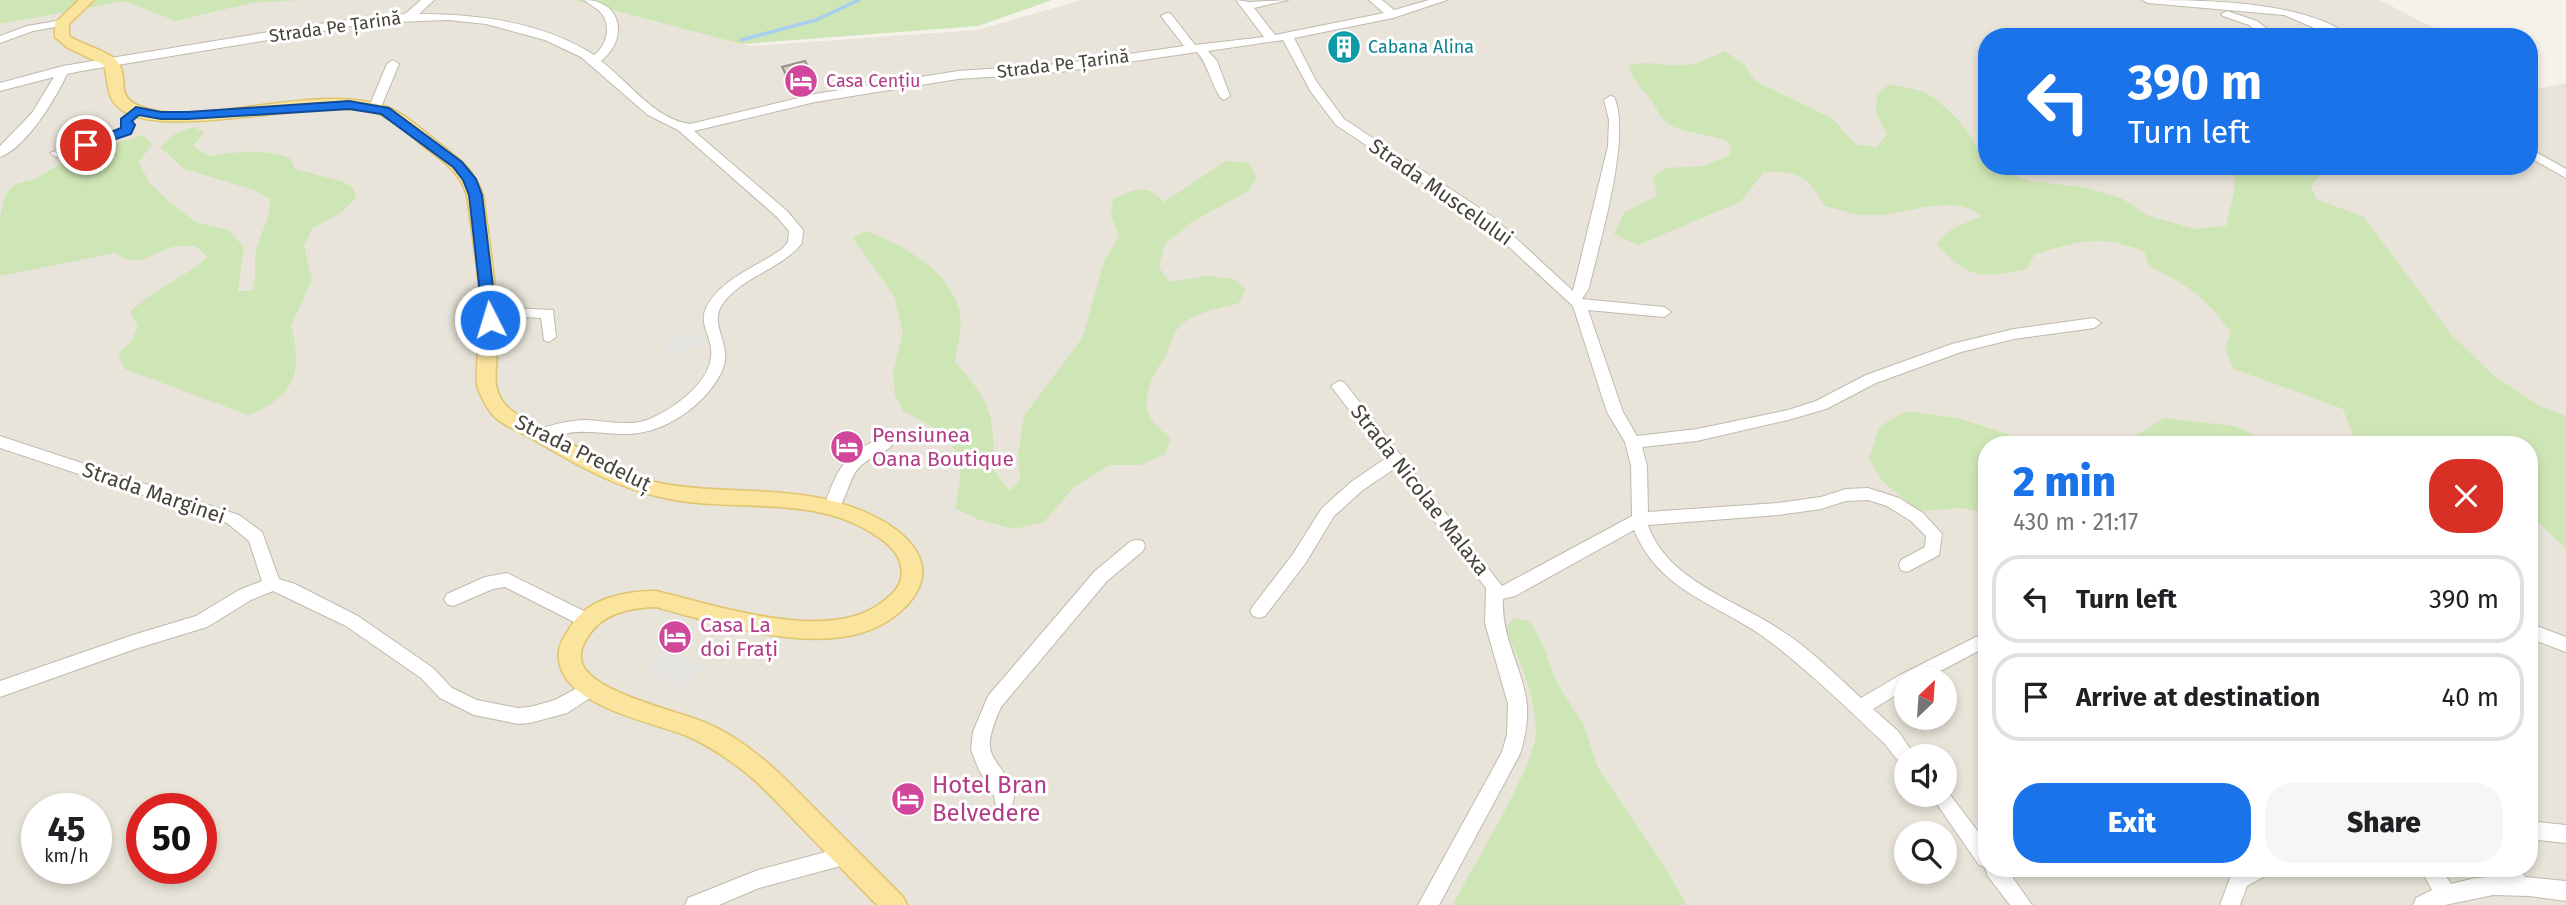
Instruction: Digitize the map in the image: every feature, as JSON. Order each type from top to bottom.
[{"type":"main road","points":[[87,0],[62,23],[61,32],[66,41],[110,62],[117,96],[126,106],[136,111]]},
{"type":"main road","name":"Strada Predeluț","points":[[136,111],[176,116],[342,105],[375,107],[395,117],[457,164],[470,179],[475,195],[490,312],[485,376],[490,398],[498,409],[539,435],[623,476],[660,490],[785,497],[832,507],[884,531],[897,541],[912,564],[912,577],[897,603],[885,614],[867,622],[834,629],[795,628],[656,599],[636,599],[602,610],[588,621]]},
{"type":"main road","points":[[588,621],[572,643],[570,662],[578,681],[590,689],[722,742],[763,772],[894,905]]},
{"type":"street","points":[[408,17],[428,0]]},
{"type":"street","points":[[590,0],[606,9],[611,16],[613,28],[610,46],[594,61]]},
{"type":"street","points":[[1244,3],[1282,0]]},
{"type":"street","points":[[1375,0],[1393,15]]},
{"type":"street","name":"Strada Pe Țarină","points":[[684,129],[815,98],[958,75],[1060,68],[1279,37],[1393,15],[1441,0]]},
{"type":"street","points":[[2148,0],[2193,5],[2261,5],[2300,16],[2326,28]]},
{"type":"street","name":"Strada Muscelului","points":[[1244,3],[1279,37],[1323,103],[1340,121],[1488,220],[1577,302],[1615,412],[1633,442],[1639,466],[1640,519],[1649,547],[1676,575],[1709,599],[1776,636],[1859,708],[1894,744]]},
{"type":"street","points":[[2193,5],[2253,23],[2260,28]]},
{"type":"street","points":[[2253,23],[2253,15],[2261,5]]},
{"type":"street","name":"Strada Pe Țarină","points":[[0,87],[62,70],[284,33],[408,17],[462,16],[502,23],[565,44],[594,61],[666,122],[684,129],[758,190],[796,230],[796,243],[717,302],[710,322],[710,331],[719,351],[716,368],[701,389],[678,410],[654,424],[629,430],[564,427],[539,435]]},
{"type":"street","points":[[1167,16],[1196,49],[1211,61],[1224,96]]},
{"type":"street","points":[[0,40],[31,29],[62,23]]},
{"type":"street","points":[[375,107],[393,64]]},
{"type":"street","points":[[0,153],[39,114],[62,70]]},
{"type":"street","points":[[1610,100],[1615,120],[1614,146],[1577,302],[1664,312]]},
{"type":"street","points":[[56,153],[126,131],[129,125],[125,121],[136,111]]},
{"type":"street","points":[[2538,157],[2566,174]]},
{"type":"street","points":[[490,312],[548,313],[549,337]]},
{"type":"street","points":[[1633,442],[1697,435],[1788,415],[1821,405],[1871,379],[1957,348],[2014,334],[2094,323]]},
{"type":"street","name":"Strada Nicolae Malaxa","points":[[1339,386],[1486,573],[1495,594],[1495,627],[1520,706],[1518,733],[1511,754],[1428,905]]},
{"type":"street","name":"Strada Marginei","points":[[0,442],[233,519],[256,537],[272,584]]},
{"type":"street","points":[[832,507],[845,467],[855,458],[884,444]]},
{"type":"street","points":[[1259,611],[1300,559],[1328,512],[1357,486],[1397,459]]},
{"type":"street","points":[[1495,594],[1509,591],[1535,578],[1640,519],[1777,509],[1821,503],[1846,495],[1868,494],[1893,502],[1917,517],[1934,534],[1933,550],[1907,565]]},
{"type":"street","points":[[1004,804],[1004,792],[984,762],[979,749],[993,702],[1101,576],[1137,546]]},
{"type":"street","points":[[453,598],[491,582],[508,580],[588,621]]},
{"type":"street","points":[[0,689],[133,642],[201,622],[245,595],[272,584],[289,589],[352,621],[427,673],[446,693],[474,707],[518,716],[530,715],[560,707],[590,689]]},
{"type":"street","points":[[2538,634],[2566,645]]},
{"type":"street","points":[[1932,667],[1978,643]]},
{"type":"street","points":[[1859,708],[1894,688]]},
{"type":"street","points":[[1949,807],[1978,847]]},
{"type":"street","points":[[2538,831],[2566,834]]},
{"type":"street","points":[[695,905],[758,879],[844,856]]},
{"type":"street","points":[[2001,877],[2022,905]]},
{"type":"street","points":[[2230,905],[2239,880],[2244,877]]},
{"type":"street","points":[[2435,877],[2445,893]]},
{"type":"street","points":[[2423,905],[2445,893],[2514,877],[2566,891]]},
{"type":"shaded area","points":[[0,0],[684,0],[690,26],[750,46],[977,30],[1081,0],[2380,0],[2434,28],[1978,28],[1978,175],[2538,175],[2538,89],[2566,83],[2566,905],[0,905]]},
{"type":"shaded area","points":[[703,334],[702,348],[666,353],[669,338]]},
{"type":"shaded area","points":[[664,648],[704,667],[685,688],[644,668]]},
{"type":"shaded area","points":[[836,814],[866,843],[853,854],[823,825]]},
{"type":"green space","points":[[0,0],[302,0],[251,3],[176,21],[125,1],[0,24]]},
{"type":"green space","points":[[574,0],[1052,0],[978,26],[742,44]]},
{"type":"green space","points":[[1725,51],[1745,65],[1755,81],[1833,119],[1855,144],[1877,147],[1887,134],[1876,114],[1877,96],[1889,84],[1923,92],[1946,108],[1970,135],[1978,149],[1978,175],[2012,175],[2029,181],[2087,188],[2123,199],[2147,215],[2194,229],[2226,226],[2234,192],[2235,175],[2320,175],[2311,185],[2316,199],[2364,217],[2450,333],[2493,375],[2539,406],[2566,416],[2566,549],[2538,522],[2538,436],[2353,436],[2343,409],[2234,369],[2225,349],[2231,332],[2195,293],[2149,266],[2144,251],[2114,242],[2090,241],[2035,254],[2027,269],[1999,274],[1977,274],[1958,264],[1937,243],[1952,229],[1982,216],[1969,209],[1940,205],[1878,215],[1854,214],[1825,206],[1813,187],[1801,177],[1776,172],[1764,172],[1740,202],[1638,245],[1614,234],[1625,212],[1657,196],[1653,177],[1665,168],[1703,166],[1729,156],[1731,144],[1715,137],[1679,129],[1664,120],[1636,82],[1629,65],[1687,65]]},
{"type":"green space","points":[[194,127],[204,132],[193,146],[208,156],[249,152],[280,155],[290,158],[295,169],[344,182],[353,188],[356,197],[341,213],[313,228],[304,245],[312,279],[291,326],[296,356],[292,381],[276,400],[248,415],[125,369],[118,354],[133,339],[138,325],[130,312],[207,257],[196,246],[173,247],[138,260],[123,258],[115,253],[0,276],[0,218],[5,195],[15,184],[32,180],[81,153],[143,135],[152,145],[138,162],[150,183],[170,203],[196,222],[228,230],[244,247],[238,291],[252,291],[256,253],[269,214],[270,199],[254,190],[184,169],[160,147],[176,133]]},
{"type":"green space","points":[[1226,161],[1249,163],[1256,177],[1250,190],[1190,223],[1165,244],[1159,267],[1169,282],[1207,276],[1234,279],[1246,290],[1238,304],[1194,317],[1180,326],[1173,336],[1166,356],[1152,380],[1146,404],[1151,419],[1171,439],[1165,454],[1140,465],[1109,465],[1074,487],[1044,522],[1014,529],[979,520],[955,508],[960,476],[958,457],[942,435],[903,411],[895,395],[893,371],[903,333],[894,296],[853,238],[865,231],[895,243],[923,261],[947,284],[955,298],[961,319],[955,362],[977,389],[989,412],[994,471],[1010,491],[1020,481],[1018,454],[1024,416],[1083,337],[1104,261],[1119,237],[1111,216],[1113,199],[1146,190],[1164,202]]},
{"type":"green space","points":[[1906,411],[1957,418],[2014,436],[1978,436],[1978,511],[1961,508],[1919,511],[1882,481],[1869,459],[1879,427]]},
{"type":"green space","points":[[2164,418],[2234,426],[2256,436],[2136,436]]},
{"type":"green space","points":[[1514,618],[1530,621],[1543,645],[1556,681],[1584,726],[1598,768],[1687,905],[1453,905],[1515,791],[1533,746],[1536,730],[1532,702],[1505,628]]},
{"type":"building","points":[[805,61],[812,73],[789,79],[782,67]]},
{"type":"waterway","points":[[741,40],[816,20],[859,0]]},
{"type":"place","name":"Cabana Alina","points":[[1344,47]]},
{"type":"place","name":"Casa Cențiu","points":[[801,81]]},
{"type":"place","name":"Pensiunea Oana Boutique","points":[[847,447]]},
{"type":"place","name":"Casa La doi Frați","points":[[675,637]]},
{"type":"place","name":"Hotel Bran Belvedere","points":[[908,799]]},
{"type":"route","points":[[86,145],[126,131],[129,125],[125,121],[136,111],[147,114],[188,115],[349,105],[375,107],[395,117],[457,164],[470,179],[475,195],[490,320]]}]
